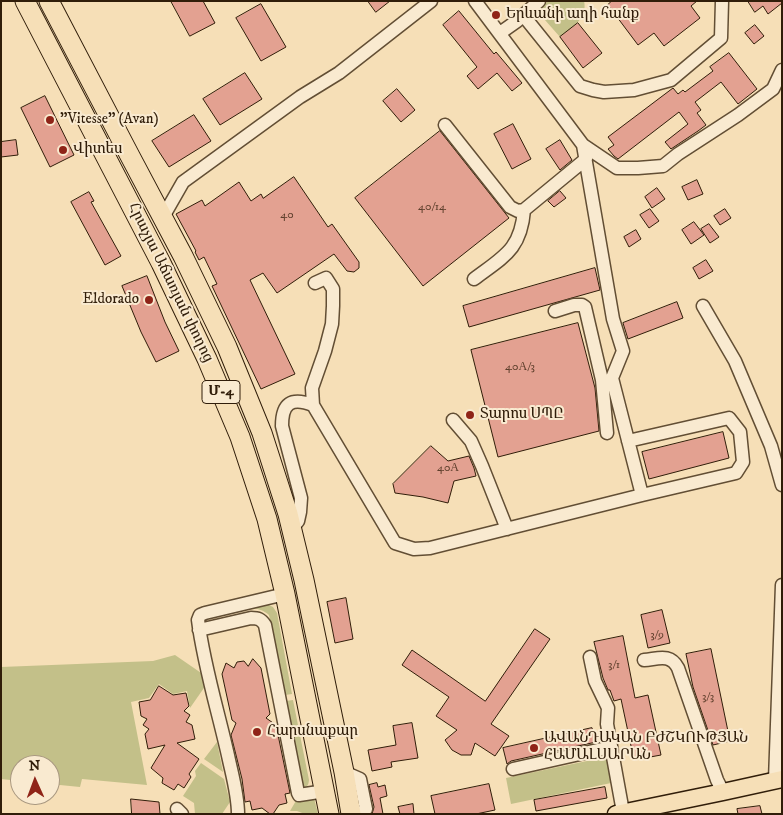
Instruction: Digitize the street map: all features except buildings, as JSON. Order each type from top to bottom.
[{"type":"highway","name":"Հրաչյա Աճառյան փողոց","points":[[25,1],[162,263],[207,359],[240,437],[267,519],[329,814]]},
{"type":"highway","name":"Հրաչյա Աճառյան փողոց","points":[[49,1],[183,256],[227,347],[262,433],[288,514],[304,580],[351,814]]},
{"type":"main road","points":[[620,813],[778,780]]},
{"type":"street","points":[[163,217],[183,182],[339,72],[431,1]]},
{"type":"street","points":[[476,1],[583,145],[617,168],[663,166],[773,89],[782,70]]},
{"type":"street","points":[[500,34],[539,1]]},
{"type":"street","points":[[523,16],[580,86],[604,92],[634,90],[671,80],[721,38],[722,1]]},
{"type":"street","points":[[445,124],[510,207],[518,211],[524,210],[586,159]]},
{"type":"street","points":[[583,145],[613,319],[624,351],[607,379],[607,433]]},
{"type":"street","points":[[474,279],[510,251],[521,232],[524,210]]},
{"type":"street","points":[[315,283],[326,278],[332,289],[333,306],[332,324],[312,388],[313,405],[395,543],[414,549],[430,548],[508,530],[736,473],[743,462],[740,432],[729,418],[628,441]]},
{"type":"street","points":[[555,311],[574,305],[582,305],[585,308],[628,441],[642,495]]},
{"type":"street","points":[[703,306],[735,361],[770,446],[782,485]]},
{"type":"street","points":[[292,530],[298,521],[300,498],[282,426],[282,416],[288,404],[304,402],[313,405]]},
{"type":"street","points":[[454,420],[471,441],[508,530]]},
{"type":"street","points":[[778,780],[782,585]]},
{"type":"street","points":[[238,814],[238,802],[198,620],[200,615],[205,613],[284,594]]},
{"type":"street","points":[[199,630],[251,618],[257,618],[265,624],[298,793],[299,795],[324,790]]},
{"type":"street","points":[[590,657],[594,681],[608,708],[607,724],[620,813]]},
{"type":"street","points":[[644,660],[666,658],[676,663],[717,780],[723,792]]},
{"type":"street","points":[[513,769],[611,748]]},
{"type":"street","points":[[344,772],[360,779],[366,809],[359,814]]},
{"type":"shaded area","points":[[548,1],[584,1],[584,13],[578,22],[560,37],[537,11]]},
{"type":"shaded area","points":[[265,603],[273,607],[277,613],[292,694],[285,695],[269,615],[256,609],[232,611]]},
{"type":"shaded area","points":[[175,655],[207,677],[206,685],[190,708],[187,691],[173,694],[159,684],[149,698],[131,702],[147,785],[82,779],[80,787],[60,785],[60,755],[10,755],[10,780],[1,779],[1,667],[153,661]]},
{"type":"shaded area","points":[[293,700],[309,780],[306,787],[295,790],[286,701]]},
{"type":"shaded area","points":[[217,742],[223,772],[204,759]]},
{"type":"shaded area","points":[[606,757],[611,783],[511,804],[506,778]]},
{"type":"shaded area","points":[[201,763],[224,779],[230,802],[222,814],[195,814],[194,803],[183,796],[196,776],[195,771]]},
{"type":"shaded area","points":[[314,798],[318,814],[290,811],[297,799]]},
{"type":"place","name":"Երևանի աղի հանք","points":[[496,15]]},
{"type":"place","name":"\"Vitesse\" (Avan)","points":[[50,120]]},
{"type":"place","name":"Վիտես","points":[[63,150]]},
{"type":"place","name":"Eldorado","points":[[149,300]]},
{"type":"place","name":"Տարոս ՍՊԸ","points":[[470,415]]},
{"type":"place","name":"Հարսնաքար","points":[[257,732]]},
{"type":"place","name":"ԱՎԱՆԴԱԿԱՆ ԲԺՇԿՈՒԹՅԱՆ ՀԱՄԱԼՍԱՐԱՆ","points":[[534,748]]}]
